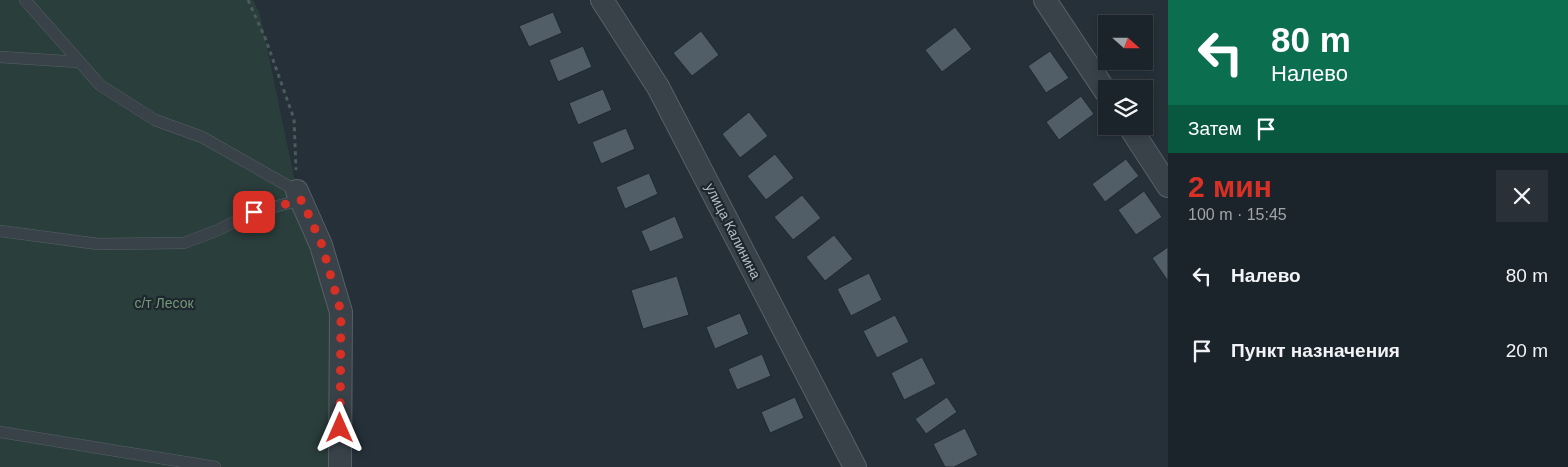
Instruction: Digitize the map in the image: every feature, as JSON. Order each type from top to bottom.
[{"type":"street","name":"улица Калинина","points":[[602,0],[658,87],[855,467]]},
{"type":"street","points":[[1045,0],[1098,80]]},
{"type":"street","points":[[1135,135],[1168,186]]},
{"type":"street","points":[[299,196],[322,245],[341,312],[340,467]]},
{"type":"lane","points":[[25,0],[100,85],[155,120],[202,137],[299,196]]},
{"type":"lane","points":[[0,57],[79,62]]},
{"type":"lane","points":[[0,231],[98,244],[184,243],[218,230],[254,212],[299,196]]},
{"type":"lane","points":[[0,432],[215,467]]},
{"type":"path","points":[[248,0],[266,40],[294,119],[299,196]]},
{"type":"green space","name":"с/т Лесок","points":[[0,0],[253,0],[260,14],[297,191],[341,312],[340,467],[0,467]]},
{"type":"building","points":[[553,12],[562,33],[529,47],[519,26]]},
{"type":"building","points":[[955,27],[972,49],[942,72],[925,50]]},
{"type":"building","points":[[701,31],[719,55],[692,76],[673,53]]},
{"type":"building","points":[[583,46],[592,67],[558,82],[549,60]]},
{"type":"building","points":[[1050,51],[1069,78],[1046,93],[1028,66]]},
{"type":"building","points":[[603,89],[612,110],[578,125],[569,103]]},
{"type":"building","points":[[1081,96],[1094,114],[1059,140],[1046,122]]},
{"type":"building","points":[[749,112],[768,136],[740,158],[722,134]]},
{"type":"building","points":[[626,128],[635,149],[601,164],[592,142]]},
{"type":"building","points":[[775,154],[794,178],[766,200],[747,176]]},
{"type":"building","points":[[1126,159],[1139,176],[1105,202],[1092,184]]},
{"type":"building","points":[[649,173],[658,194],[625,209],[616,187]]},
{"type":"building","points":[[1144,191],[1162,217],[1136,235],[1118,210]]},
{"type":"building","points":[[802,195],[821,218],[793,240],[774,217]]},
{"type":"building","points":[[675,216],[684,238],[650,252],[641,231]]},
{"type":"building","points":[[834,235],[853,259],[825,281],[806,257]]},
{"type":"building","points":[[1168,247],[1168,281],[1152,258]]},
{"type":"building","points":[[869,273],[882,300],[851,316],[837,289]]},
{"type":"building","points":[[677,276],[689,315],[643,329],[631,290]]},
{"type":"building","points":[[740,313],[749,334],[715,349],[706,327]]},
{"type":"building","points":[[895,315],[909,342],[877,358],[863,331]]},
{"type":"building","points":[[762,354],[771,376],[737,390],[728,369]]},
{"type":"building","points":[[922,357],[936,384],[904,400],[891,373]]},
{"type":"building","points":[[795,397],[804,418],[770,433],[761,412]]},
{"type":"building","points":[[947,397],[957,412],[926,434],[915,419]]},
{"type":"building","points":[[965,428],[978,455],[954,467],[945,467],[933,444]]},
{"type":"route","points":[[254,212],[302,200],[322,245],[341,312],[340,428]]}]
